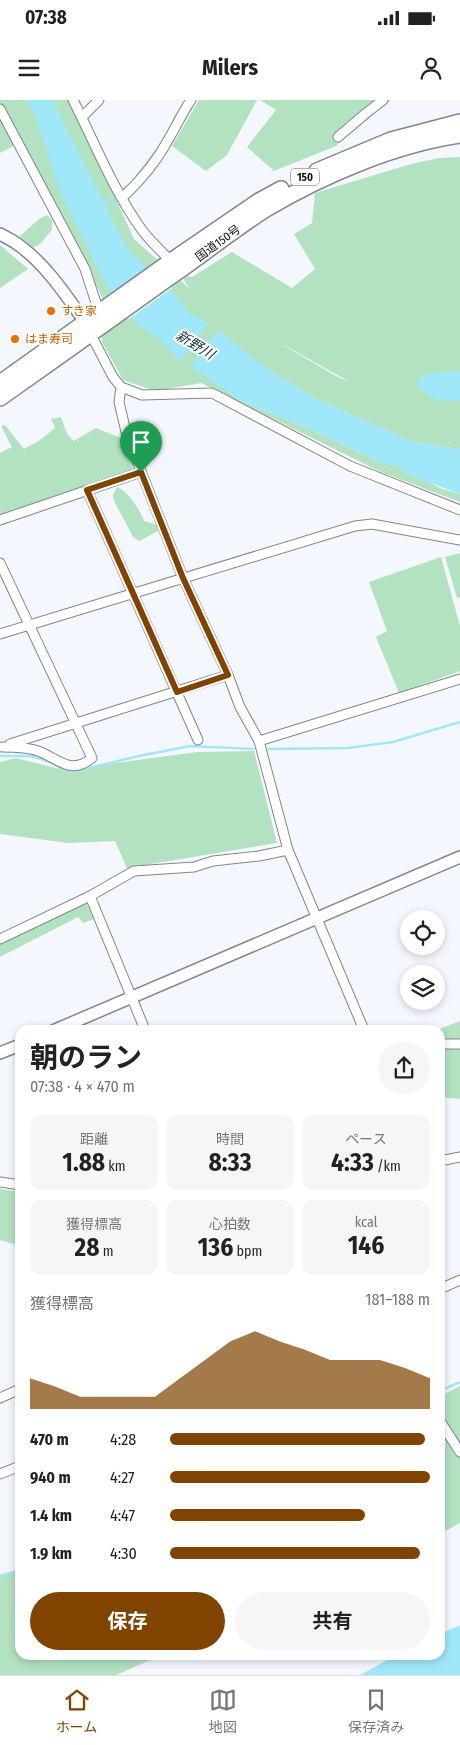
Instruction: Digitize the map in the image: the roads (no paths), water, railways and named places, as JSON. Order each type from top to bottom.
[{"type":"highway","name":"国道150号","points":[[0,398],[88,329],[106,312],[259,201],[324,167],[391,140],[460,122]]},
{"type":"highway","name":"国道150号","points":[[170,267],[265,210],[328,176],[408,147],[460,135]]},
{"type":"highway","name":"国道150号","points":[[0,383],[88,329]]},
{"type":"street","points":[[74,100],[84,124],[122,198],[142,231],[170,267]]},
{"type":"street","points":[[82,117],[99,100]]},
{"type":"street","points":[[122,198],[135,186],[168,142],[182,112],[191,100]]},
{"type":"street","points":[[338,137],[384,100]]},
{"type":"street","points":[[0,109],[106,312]]},
{"type":"street","points":[[0,234],[19,244],[36,259],[56,282],[88,329],[113,377],[121,387],[142,395],[212,394],[350,466],[460,510]]},
{"type":"street","points":[[121,387],[119,402],[127,436],[183,578],[228,675],[240,707],[259,741],[288,850],[362,1025]]},
{"type":"street","points":[[0,520],[141,472]]},
{"type":"street","points":[[87,490],[198,740]]},
{"type":"street","points":[[0,634],[354,526],[372,524],[460,540]]},
{"type":"street","points":[[0,563],[92,758],[86,763],[66,766],[38,751],[19,747],[1,747]]},
{"type":"street","points":[[1,747],[228,675]]},
{"type":"street","points":[[259,741],[460,679]]},
{"type":"street","points":[[1,937],[90,896],[134,870],[194,867],[213,861],[259,856],[288,850]]},
{"type":"street","points":[[67,1025],[460,857]]},
{"type":"street","points":[[90,896],[143,1025]]},
{"type":"street","points":[[445,1044],[460,1044]]},
{"type":"street","points":[[0,1054],[15,1047]]},
{"type":"street","points":[[445,1160],[460,1157]]},
{"type":"street","points":[[0,1182],[15,1184]]},
{"type":"street","points":[[445,1287],[460,1280]]},
{"type":"street","points":[[0,1398],[15,1391]]},
{"type":"street","points":[[445,1429],[460,1452]]},
{"type":"street","points":[[0,1474],[15,1468]]},
{"type":"water","points":[[25,100],[52,100],[127,249],[181,301],[190,314],[208,323],[180,361],[161,341],[137,324],[113,299],[60,192],[35,115]]},
{"type":"water","points":[[218,330],[272,372],[314,398],[410,441],[460,449],[460,494],[404,473],[400,467],[380,462],[303,426],[241,401],[191,367],[195,358],[248,373],[208,344]]},
{"type":"water","points":[[460,372],[460,400],[447,401],[436,399],[426,394],[417,385],[423,374]]},
{"type":"water","points":[[460,1625],[460,1675],[360,1675],[388,1660],[445,1660],[445,1632]]},
{"type":"waterway","points":[[174,120],[183,105]]},
{"type":"waterway","points":[[137,176],[159,147]]},
{"type":"waterway","points":[[121,191],[131,184]]},
{"type":"waterway","points":[[103,205],[116,194]]},
{"type":"waterway","name":"新野川","points":[[176,335],[245,377]]},
{"type":"waterway","points":[[269,749],[348,748],[393,742],[460,722]]},
{"type":"waterway","points":[[0,756],[31,756],[50,762],[64,770],[76,771],[190,746],[253,749]]},
{"type":"waterway","points":[[445,1389],[460,1382]]},
{"type":"waterway","points":[[0,1576],[15,1572]]},
{"type":"place","name":"すき家","points":[[51,311]]},
{"type":"place","name":"はま寿司","points":[[15,339]]}]
